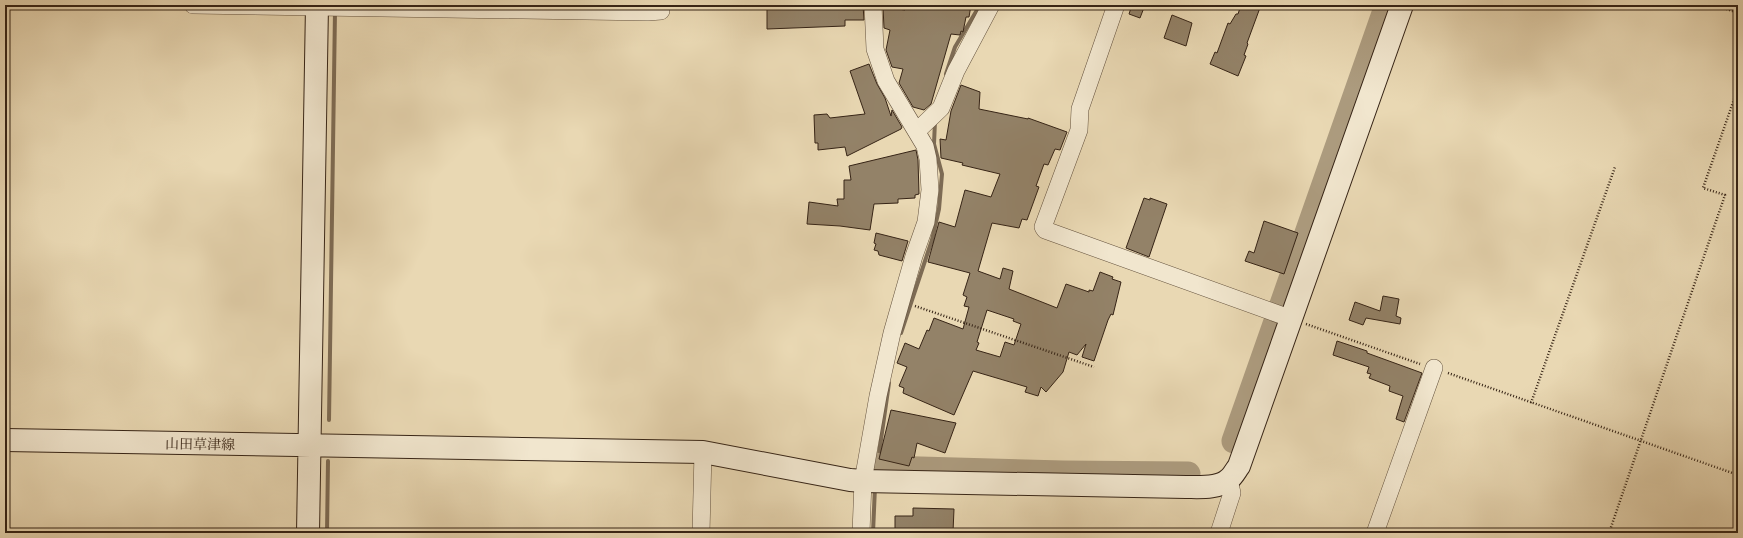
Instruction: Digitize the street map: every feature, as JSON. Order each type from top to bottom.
[{"type":"street","points":[[193,5],[648,12],[661,11],[662,5]]},
{"type":"street","points":[[861,533],[863,481],[878,396],[902,300],[926,222],[930,190],[928,159],[925,146],[886,82],[875,49],[873,5]]},
{"type":"street","points":[[917,131],[940,108],[956,71],[991,5]]},
{"type":"street","points":[[1116,5],[1080,109],[1079,130],[1043,227],[1044,230],[1292,319]]},
{"type":"street","points":[[1219,533],[1232,493],[1229,480],[1239,466],[1402,5]]},
{"type":"street","points":[[308,533],[309,447],[327,7]]},
{"type":"street","points":[[1375,533],[1434,368]]},
{"type":"street","name":"山田草津線","points":[[5,440],[309,447],[484,448],[703,452],[850,480],[863,481],[1186,487],[1210,486],[1229,480]]},
{"type":"street","points":[[701,533],[703,452]]},
{"type":"path","points":[[1714,5],[1738,13]]},
{"type":"path","points":[[1609,533],[1725,195],[1703,188],[1738,88]]},
{"type":"path","points":[[1532,402],[1615,167]]},
{"type":"path","points":[[902,300],[922,309],[1094,367]]},
{"type":"path","points":[[1292,319],[1738,475]]},
{"type":"building","points":[[767,5],[863,5],[864,20],[845,20],[845,26],[767,29]]},
{"type":"building","points":[[905,5],[971,5],[969,17],[966,17],[963,32],[961,31],[960,35],[951,34],[931,104],[924,110],[913,107],[899,83],[903,69],[892,67],[886,50],[890,30],[884,28],[883,7],[905,10]]},
{"type":"building","points":[[1132,5],[1145,5],[1140,18],[1129,14]]},
{"type":"building","points":[[1241,5],[1261,5],[1247,43],[1248,44],[1244,55],[1246,56],[1238,76],[1210,64],[1215,52],[1217,53],[1228,23],[1230,24],[1236,14],[1238,14]]},
{"type":"building","points":[[1172,15],[1192,23],[1186,46],[1164,38]]},
{"type":"building","points":[[869,64],[877,84],[885,98],[891,116],[892,110],[902,127],[901,129],[847,156],[845,147],[818,150],[818,143],[815,143],[814,115],[827,114],[830,118],[865,114],[850,71]]},
{"type":"building","points":[[961,85],[980,92],[979,109],[1028,118],[1067,132],[1060,150],[1055,149],[1048,165],[1044,164],[1036,186],[1039,187],[1027,220],[1022,219],[1019,228],[992,223],[978,271],[1000,279],[1003,268],[1013,271],[1009,289],[1057,308],[1066,284],[1089,292],[1089,290],[1093,291],[1100,272],[1121,282],[1113,315],[1111,314],[1108,320],[1094,361],[1082,357],[1086,344],[1077,355],[1069,352],[1063,372],[1046,392],[1041,387],[1038,396],[1025,392],[1027,387],[973,371],[954,415],[903,393],[904,388],[899,386],[907,367],[897,363],[905,343],[919,349],[934,318],[963,329],[969,307],[964,306],[967,297],[963,295],[970,273],[928,262],[939,222],[955,227],[965,190],[991,197],[1000,174],[962,165],[963,163],[941,158],[940,139],[946,140],[951,111]],"holes":[[[987,310],[1014,319],[1013,321],[1021,324],[1014,345],[1005,342],[1000,357],[976,350]]]},
{"type":"building","points":[[916,150],[918,160],[919,194],[915,195],[915,198],[898,199],[898,203],[874,204],[870,230],[807,224],[809,202],[838,206],[837,199],[844,199],[844,180],[851,180],[849,166]]},
{"type":"building","points":[[1144,198],[1150,200],[1150,198],[1167,204],[1149,257],[1126,248]]},
{"type":"building","points":[[1264,221],[1298,233],[1284,274],[1245,261],[1249,251],[1254,253]]},
{"type":"building","points":[[876,233],[908,241],[902,261],[879,255],[878,251],[874,250],[876,244],[874,243]]},
{"type":"building","points":[[1383,296],[1399,299],[1396,316],[1401,318],[1400,324],[1366,318],[1363,325],[1349,320],[1355,302],[1380,311]]},
{"type":"building","points":[[1337,341],[1367,351],[1367,353],[1422,373],[1404,422],[1396,419],[1403,396],[1389,391],[1390,386],[1369,378],[1371,374],[1367,373],[1369,367],[1333,355]]},
{"type":"building","points":[[891,410],[956,423],[945,453],[917,443],[914,458],[912,457],[909,466],[879,459]]},
{"type":"building","points":[[913,508],[954,509],[953,532],[895,530],[895,516],[913,516]]},
{"type":"waterway","points":[[946,74],[955,47],[980,5]]},
{"type":"waterway","points":[[1234,441],[1387,5]]},
{"type":"waterway","points":[[329,420],[335,11]]},
{"type":"waterway","points":[[901,333],[932,240],[939,209],[942,174],[934,144],[935,121]]},
{"type":"waterway","points":[[876,475],[889,383]]},
{"type":"waterway","points":[[327,533],[328,461]]},
{"type":"waterway","points":[[876,465],[885,468],[1063,473],[1188,474]]},
{"type":"waterway","points":[[873,533],[875,487]]}]
